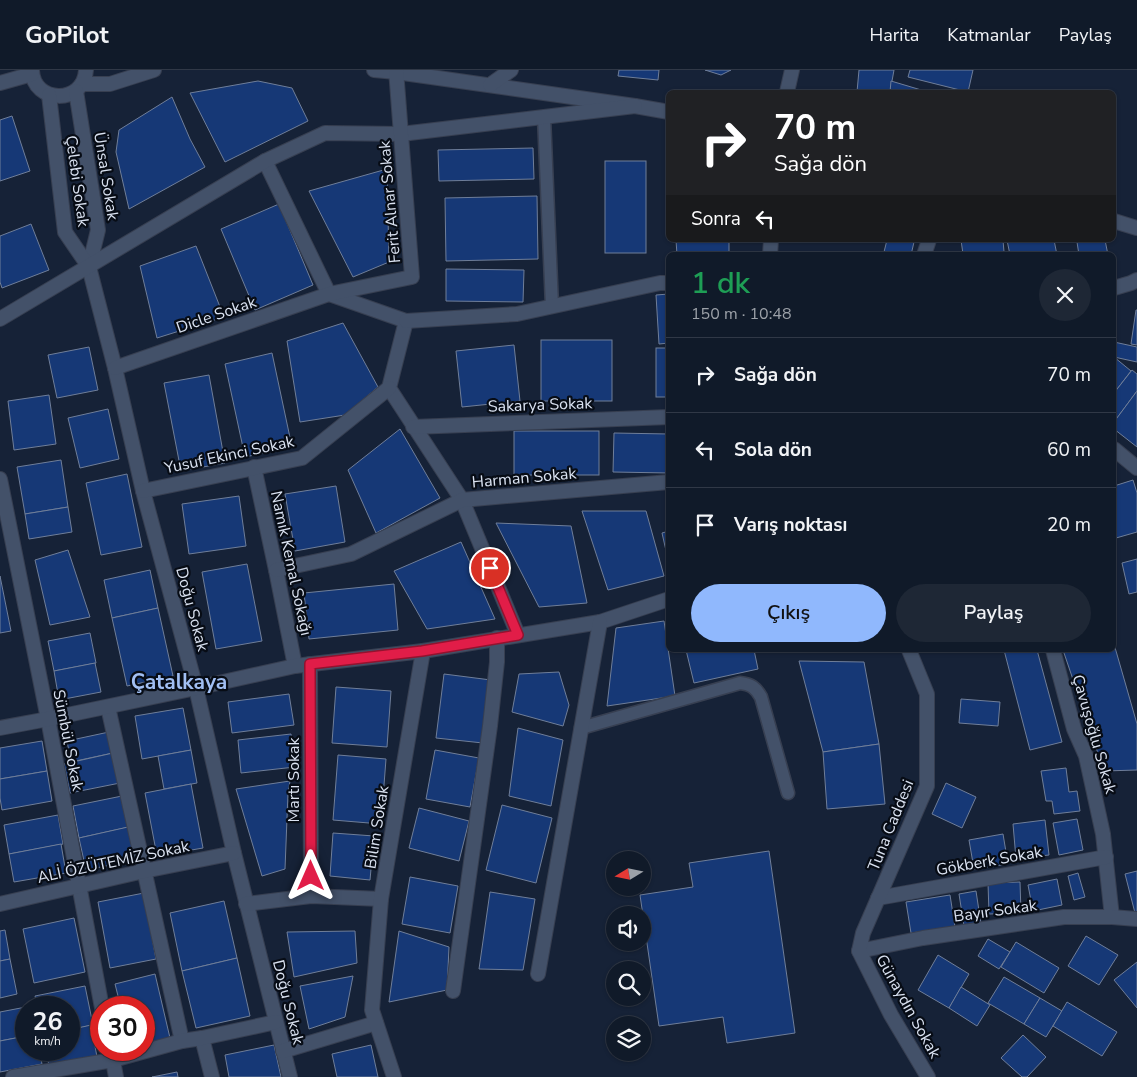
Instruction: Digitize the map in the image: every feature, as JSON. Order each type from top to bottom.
[{"type":"street","points":[[0,83],[32,72],[35,83],[41,90],[49,95],[58,97],[68,96],[79,88],[86,75],[86,70]]},
{"type":"street","points":[[79,88],[110,84],[154,70]]},
{"type":"street","points":[[374,70],[396,71],[666,111]]},
{"type":"street","points":[[490,85],[511,70]]},
{"type":"street","points":[[787,90],[792,70]]},
{"type":"street","name":"Ferit Alnar Sokak","points":[[329,294],[412,277],[396,71]]},
{"type":"street","name":"Ünsal Sokak","points":[[79,88],[98,230],[89,266]]},
{"type":"street","name":"Çelebi Sokak","points":[[49,95],[66,232],[89,266]]},
{"type":"street","points":[[0,319],[265,161],[325,133],[401,134],[635,106]]},
{"type":"street","points":[[265,161],[329,294],[406,321],[517,314],[666,283]]},
{"type":"street","points":[[1116,222],[1137,228]]},
{"type":"street","name":"Doğu Sokak","points":[[89,266],[143,491],[196,688],[246,904],[290,1077]]},
{"type":"street","points":[[1116,287],[1137,280]]},
{"type":"street","name":"Dicle Sokak","points":[[115,368],[329,294]]},
{"type":"street","points":[[406,321],[389,388],[462,500],[518,635]]},
{"type":"street","name":"Yusuf Ekinci Sokak","points":[[143,491],[302,458],[389,388]]},
{"type":"street","name":"Sakarya Sokak","points":[[414,427],[666,417]]},
{"type":"street","points":[[1116,451],[1137,468]]},
{"type":"street","name":"Namık Kemal Sokağı","points":[[254,467],[295,666]]},
{"type":"street","name":"Sümbül Sokak","points":[[0,479],[48,719],[100,996]]},
{"type":"street","name":"Harman Sokak","points":[[276,570],[351,554],[462,500],[666,482]]},
{"type":"street","points":[[0,728],[108,707],[295,666],[422,651],[600,622],[666,600]]},
{"type":"street","points":[[538,974],[600,622]]},
{"type":"street","points":[[452,991],[490,726],[497,662],[497,638]]},
{"type":"street","name":"Bilim Sokak","points":[[374,1016],[381,899],[422,651]]},
{"type":"street","name":"Tuna Caddesi","points":[[860,951],[863,933],[927,786],[927,694],[910,652]]},
{"type":"street","name":"Çavuşoğlu Sokak","points":[[1054,652],[1074,729],[1086,756],[1103,834],[1112,917]]},
{"type":"street","name":"Martı Sokak","points":[[310,664],[311,896]]},
{"type":"street","points":[[108,707],[182,1041]]},
{"type":"street","name":"ALİ ÖZÜTEMİZ Sokak","points":[[0,904],[144,871],[234,853]]},
{"type":"street","name":"Gökberk Sokak","points":[[878,898],[1106,857]]},
{"type":"street","points":[[246,904],[311,896],[381,899]]},
{"type":"street","name":"Bayır Sokak","points":[[860,951],[923,938],[1064,918],[1112,917],[1137,919]]},
{"type":"street","name":"Günaydın Sokak","points":[[860,951],[891,1014],[928,1077]]},
{"type":"street","points":[[283,1051],[374,1016],[394,1077]]},
{"type":"street","points":[[155,1046],[276,1022]]},
{"type":"street","points":[[202,1038],[212,1077]]},
{"type":"street","points":[[13,1077],[90,1060]]},
{"type":"street","points":[[113,1061],[116,1077]]},
{"type":"lane","points":[[544,117],[552,306]]},
{"type":"lane","points":[[581,728],[740,683],[746,684],[752,686],[760,697],[788,793]]},
{"type":"building","points":[[619,70],[659,70],[658,80],[618,76]]},
{"type":"building","points":[[705,70],[731,70],[721,75]]},
{"type":"building","points":[[859,70],[894,70],[890,90],[857,90]]},
{"type":"building","points":[[910,70],[973,70],[968,90],[960,90],[908,77]]},
{"type":"building","points":[[258,81],[292,88],[308,121],[225,162],[190,93]]},
{"type":"building","points":[[891,81],[921,90],[890,90]]},
{"type":"building","points":[[172,97],[190,139],[205,167],[129,209],[116,152],[119,130]]},
{"type":"building","points":[[12,116],[30,171],[0,181],[0,120]]},
{"type":"building","points":[[533,148],[534,179],[439,181],[438,150]]},
{"type":"building","points":[[605,161],[646,161],[646,253],[605,253]]},
{"type":"building","points":[[387,169],[389,262],[353,277],[309,191]]},
{"type":"building","points":[[537,196],[538,259],[446,261],[445,198]]},
{"type":"building","points":[[279,204],[313,285],[255,310],[221,229]]},
{"type":"building","points":[[31,224],[49,270],[2,288],[0,282],[0,236]]},
{"type":"building","points":[[676,242],[729,242],[729,252],[677,252]]},
{"type":"building","points":[[886,242],[914,242],[912,252],[884,252]]},
{"type":"building","points":[[961,242],[1003,242],[1004,252],[963,252]]},
{"type":"building","points":[[1007,242],[1054,242],[1056,252],[1009,252]]},
{"type":"building","points":[[1077,242],[1105,242],[1107,252],[1079,252]]},
{"type":"building","points":[[196,246],[224,317],[157,338],[140,266]]},
{"type":"building","points":[[446,269],[524,270],[523,302],[446,301]]},
{"type":"building","points":[[666,294],[666,343],[659,344],[656,295]]},
{"type":"building","points":[[1137,310],[1137,345],[1131,344]]},
{"type":"building","points":[[343,323],[378,387],[345,415],[300,422],[287,341]]},
{"type":"building","points":[[541,340],[612,340],[612,401],[541,401]]},
{"type":"building","points":[[1116,342],[1137,347],[1137,362],[1116,357]]},
{"type":"building","points":[[514,345],[520,401],[462,407],[456,351]]},
{"type":"building","points":[[89,347],[98,390],[57,398],[48,355]]},
{"type":"building","points":[[656,348],[666,348],[666,397],[656,397]]},
{"type":"building","points":[[272,353],[292,447],[245,457],[225,364]]},
{"type":"building","points":[[1116,359],[1131,371],[1116,390]]},
{"type":"building","points":[[1132,370],[1137,374],[1137,391],[1116,419],[1116,390]]},
{"type":"building","points":[[209,375],[225,463],[181,471],[164,383]]},
{"type":"building","points":[[1137,391],[1137,447],[1116,431],[1116,419]]},
{"type":"building","points":[[49,395],[56,444],[14,450],[8,401]]},
{"type":"building","points":[[108,409],[119,459],[80,468],[68,418]]},
{"type":"building","points":[[400,429],[440,498],[376,533],[348,470]]},
{"type":"building","points":[[514,431],[599,431],[599,475],[514,475]]},
{"type":"building","points":[[614,433],[666,434],[666,473],[613,472]]},
{"type":"building","points":[[61,460],[68,507],[25,514],[17,467]]},
{"type":"building","points":[[127,474],[142,547],[101,555],[86,483]]},
{"type":"building","points":[[1133,480],[1137,493],[1137,532],[1116,538],[1116,485]]},
{"type":"building","points":[[336,486],[345,542],[295,551],[285,494]]},
{"type":"building","points":[[239,496],[246,546],[189,554],[182,504]]},
{"type":"building","points":[[68,507],[72,532],[29,539],[25,514]]},
{"type":"building","points":[[582,511],[646,511],[664,576],[608,590]]},
{"type":"building","points":[[496,523],[571,526],[587,603],[539,607]]},
{"type":"building","points":[[666,532],[666,551],[662,533]]},
{"type":"building","points":[[461,542],[495,619],[427,629],[394,571]]},
{"type":"building","points":[[68,550],[90,617],[50,625],[35,560]]},
{"type":"building","points":[[1137,559],[1137,592],[1129,594],[1122,563]]},
{"type":"building","points":[[247,564],[262,641],[216,649],[202,572]]},
{"type":"building","points":[[150,570],[158,608],[112,618],[104,580]]},
{"type":"building","points":[[0,576],[11,631],[0,633]]},
{"type":"building","points":[[394,584],[398,630],[309,639],[304,593]]},
{"type":"building","points":[[158,608],[173,676],[127,686],[112,618]]},
{"type":"building","points":[[664,621],[666,652],[669,652],[675,696],[607,706],[616,628]]},
{"type":"building","points":[[90,633],[96,663],[54,671],[48,641]]},
{"type":"building","points":[[1116,651],[1137,724],[1137,770],[1104,771],[1064,652]]},
{"type":"building","points":[[686,652],[754,652],[758,669],[694,683]]},
{"type":"building","points":[[1005,652],[1038,652],[1062,742],[1030,750]]},
{"type":"building","points":[[799,661],[864,662],[879,744],[823,752]]},
{"type":"building","points":[[95,663],[101,692],[59,700],[54,671]]},
{"type":"building","points":[[559,672],[569,705],[563,726],[512,712],[519,674]]},
{"type":"building","points":[[444,674],[491,680],[483,743],[436,738]]},
{"type":"building","points":[[336,687],[391,691],[387,747],[332,743]]},
{"type":"building","points":[[289,694],[294,725],[232,733],[228,702]]},
{"type":"building","points":[[961,699],[1000,702],[998,726],[959,723]]},
{"type":"building","points":[[183,708],[191,750],[142,759],[135,716]]},
{"type":"building","points":[[518,728],[563,740],[551,806],[509,796]]},
{"type":"building","points":[[109,732],[113,753],[71,762],[67,741]]},
{"type":"building","points":[[291,734],[295,767],[241,773],[238,740]]},
{"type":"building","points":[[42,741],[47,771],[0,779],[0,748]]},
{"type":"building","points":[[879,744],[885,804],[827,809],[823,752]]},
{"type":"building","points":[[191,750],[197,783],[164,789],[158,756]]},
{"type":"building","points":[[435,750],[479,758],[470,807],[426,799]]},
{"type":"building","points":[[113,753],[120,783],[70,793],[64,764]]},
{"type":"building","points":[[338,755],[386,759],[381,824],[333,820]]},
{"type":"building","points":[[1066,768],[1069,792],[1077,791],[1080,811],[1054,814],[1052,801],[1046,801],[1041,771]]},
{"type":"building","points":[[47,771],[52,801],[2,810],[0,779]]},
{"type":"building","points":[[290,781],[285,869],[262,876],[236,789]]},
{"type":"building","points":[[946,783],[976,797],[962,828],[932,814]]},
{"type":"building","points":[[191,784],[203,848],[157,856],[145,793]]},
{"type":"building","points":[[122,796],[129,827],[79,838],[73,806]]},
{"type":"building","points":[[502,805],[552,818],[536,883],[486,870]]},
{"type":"building","points":[[419,808],[469,821],[459,861],[409,848]]},
{"type":"building","points":[[58,815],[63,844],[9,854],[4,825]]},
{"type":"building","points":[[1077,819],[1083,850],[1059,855],[1053,823]]},
{"type":"building","points":[[1045,820],[1049,855],[1016,859],[1013,824]]},
{"type":"building","points":[[128,827],[135,860],[86,870],[79,838]]},
{"type":"building","points":[[333,833],[374,836],[370,880],[330,876]]},
{"type":"building","points":[[1003,834],[1008,864],[974,869],[969,840]]},
{"type":"building","points":[[61,844],[66,873],[14,882],[9,854]]},
{"type":"building","points":[[769,851],[795,1033],[727,1043],[723,1017],[659,1026],[648,951],[651,951],[651,906],[642,906],[640,896],[651,896],[651,893],[693,887],[689,863]]},
{"type":"building","points":[[1137,871],[1137,913],[1135,913],[1125,874]]},
{"type":"building","points":[[1078,873],[1085,897],[1074,900],[1068,876]]},
{"type":"building","points":[[410,877],[458,886],[450,933],[402,924]]},
{"type":"building","points":[[1057,879],[1062,905],[1033,911],[1028,885]]},
{"type":"building","points":[[1020,882],[1021,913],[989,914],[988,883]]},
{"type":"building","points":[[976,891],[981,924],[964,926],[959,894]]},
{"type":"building","points":[[490,892],[535,899],[523,970],[479,969]]},
{"type":"building","points":[[144,893],[156,959],[110,968],[98,902]]},
{"type":"building","points":[[950,895],[955,927],[911,933],[906,902]]},
{"type":"building","points":[[224,901],[237,958],[182,971],[170,913]]},
{"type":"building","points":[[74,918],[85,972],[34,983],[23,929]]},
{"type":"building","points":[[5,930],[10,959],[0,961],[0,931]]},
{"type":"building","points":[[355,931],[357,963],[294,977],[287,932]]},
{"type":"building","points":[[399,931],[449,947],[447,990],[389,1002]]},
{"type":"building","points":[[1086,936],[1118,955],[1099,985],[1068,966]]},
{"type":"building","points":[[988,939],[1010,952],[999,969],[978,956]]},
{"type":"building","points":[[1016,942],[1059,968],[1044,993],[1001,967]]},
{"type":"building","points":[[938,955],[969,974],[949,1008],[918,990]]},
{"type":"building","points":[[237,958],[250,1016],[196,1028],[182,971]]},
{"type":"building","points":[[10,959],[17,994],[0,998],[0,961]]},
{"type":"building","points":[[1137,962],[1137,1008],[1114,980]]},
{"type":"building","points":[[155,974],[170,1038],[155,1041],[155,996],[118,996],[115,984]]},
{"type":"building","points":[[353,976],[345,1017],[309,1029],[300,986]]},
{"type":"building","points":[[1004,977],[1040,998],[1024,1024],[988,1003]]},
{"type":"building","points":[[85,986],[90,1010],[90,1026],[80,1028],[80,996],[35,996]]},
{"type":"building","points":[[961,987],[990,1005],[977,1026],[949,1008]]},
{"type":"building","points":[[1040,998],[1062,1011],[1046,1037],[1024,1024]]},
{"type":"building","points":[[1067,1002],[1117,1032],[1102,1056],[1053,1026]]},
{"type":"building","points":[[15,1009],[15,1038],[0,1041],[0,1012]]},
{"type":"building","points":[[90,1025],[90,1058],[80,1060],[80,1028]]},
{"type":"building","points":[[1023,1035],[1046,1057],[1027,1077],[1022,1077],[1001,1058]]},
{"type":"building","points":[[15,1038],[15,1061],[41,1061],[42,1064],[0,1072],[0,1041]]},
{"type":"building","points":[[274,1045],[281,1077],[229,1077],[225,1055]]},
{"type":"building","points":[[371,1045],[378,1077],[337,1077],[332,1054]]},
{"type":"building","points":[[48,1061],[76,1061],[49,1066]]},
{"type":"building","points":[[177,1072],[178,1077],[152,1077]]},
{"type":"district","name":"Çatalkaya","points":[[179,682]]},
{"type":"route","points":[[311,876],[310,664],[422,651],[518,635],[490,568]]}]
